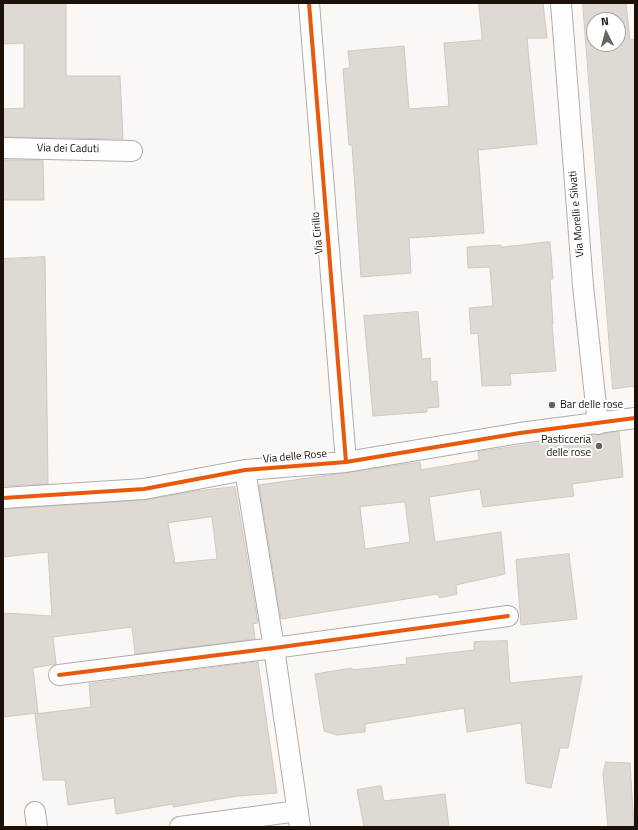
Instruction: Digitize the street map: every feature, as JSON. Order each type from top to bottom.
[{"type":"street","name":"Via Cirillo","points":[[309,3],[346,462]]},
{"type":"street","name":"Via Morelli e Silvati","points":[[561,3],[582,278],[598,424]]},
{"type":"street","name":"Via dei Caduti","points":[[3,148],[132,151]]},
{"type":"street","name":"Via delle Rose","points":[[3,498],[144,488],[245,470],[346,462],[520,433],[635,418]]},
{"type":"street","points":[[180,827],[299,819],[274,648],[245,470]]},
{"type":"street","points":[[59,674],[274,648],[508,616]]},
{"type":"building","points":[[3,3],[66,3],[66,76],[120,76],[123,139],[3,137],[3,109],[24,108],[24,43],[3,44]]},
{"type":"building","points":[[479,3],[543,3],[547,38],[527,38],[537,144],[478,150],[484,233],[409,238],[411,273],[361,277],[352,145],[349,145],[343,69],[350,68],[348,51],[404,46],[409,109],[449,106],[444,43],[482,40]]},
{"type":"building","points":[[583,3],[626,3],[630,40],[635,39],[635,386],[613,389],[587,52],[626,52],[626,12],[586,12],[586,42]]},
{"type":"building","points":[[3,160],[43,160],[44,200],[3,200]]},
{"type":"building","points":[[550,242],[553,279],[550,279],[552,324],[556,371],[510,374],[511,385],[482,386],[478,333],[471,334],[469,308],[493,306],[490,267],[468,268],[467,247],[501,245],[501,247]]},
{"type":"building","points":[[45,257],[48,484],[3,486],[3,259]]},
{"type":"building","points":[[418,312],[422,359],[430,358],[431,382],[437,381],[439,407],[427,408],[427,412],[373,416],[364,316]]},
{"type":"building","points":[[619,432],[623,477],[572,484],[574,496],[483,507],[480,489],[429,497],[435,542],[501,532],[505,574],[456,585],[457,594],[440,598],[437,594],[281,619],[259,485],[420,462],[421,470],[479,460],[478,452]],"holes":[[[405,502],[410,542],[365,549],[360,507]]]},
{"type":"building","points":[[235,487],[258,623],[253,624],[255,639],[135,654],[132,627],[53,637],[56,664],[33,668],[38,713],[3,717],[3,613],[52,616],[48,552],[3,557],[3,509],[145,500],[196,491]],"holes":[[[212,517],[217,559],[175,563],[168,523]]]},
{"type":"building","points":[[569,554],[577,619],[521,625],[516,560]]},
{"type":"building","points":[[507,641],[510,683],[582,676],[568,748],[560,748],[551,788],[526,783],[521,723],[467,732],[464,708],[365,724],[365,732],[337,735],[324,731],[315,674],[352,668],[352,670],[407,664],[406,658],[474,650],[474,642]]},
{"type":"building","points":[[258,662],[277,793],[238,796],[173,807],[173,804],[116,814],[114,798],[68,805],[65,780],[43,780],[35,714],[91,707],[89,684]]},
{"type":"building","points":[[606,762],[630,763],[634,827],[608,827],[603,774]]},
{"type":"building","points":[[381,786],[384,801],[445,794],[449,827],[364,827],[357,790]]},
{"type":"cycle path","points":[[309,3],[346,462]]},
{"type":"cycle path","points":[[3,498],[144,489],[245,470],[346,462],[520,433],[635,418]]},
{"type":"cycle path","points":[[59,675],[274,648],[508,616]]},
{"type":"place","name":"Bar delle rose","points":[[552,405]]},
{"type":"place","name":"Pasticceria delle rose","points":[[599,446]]}]
